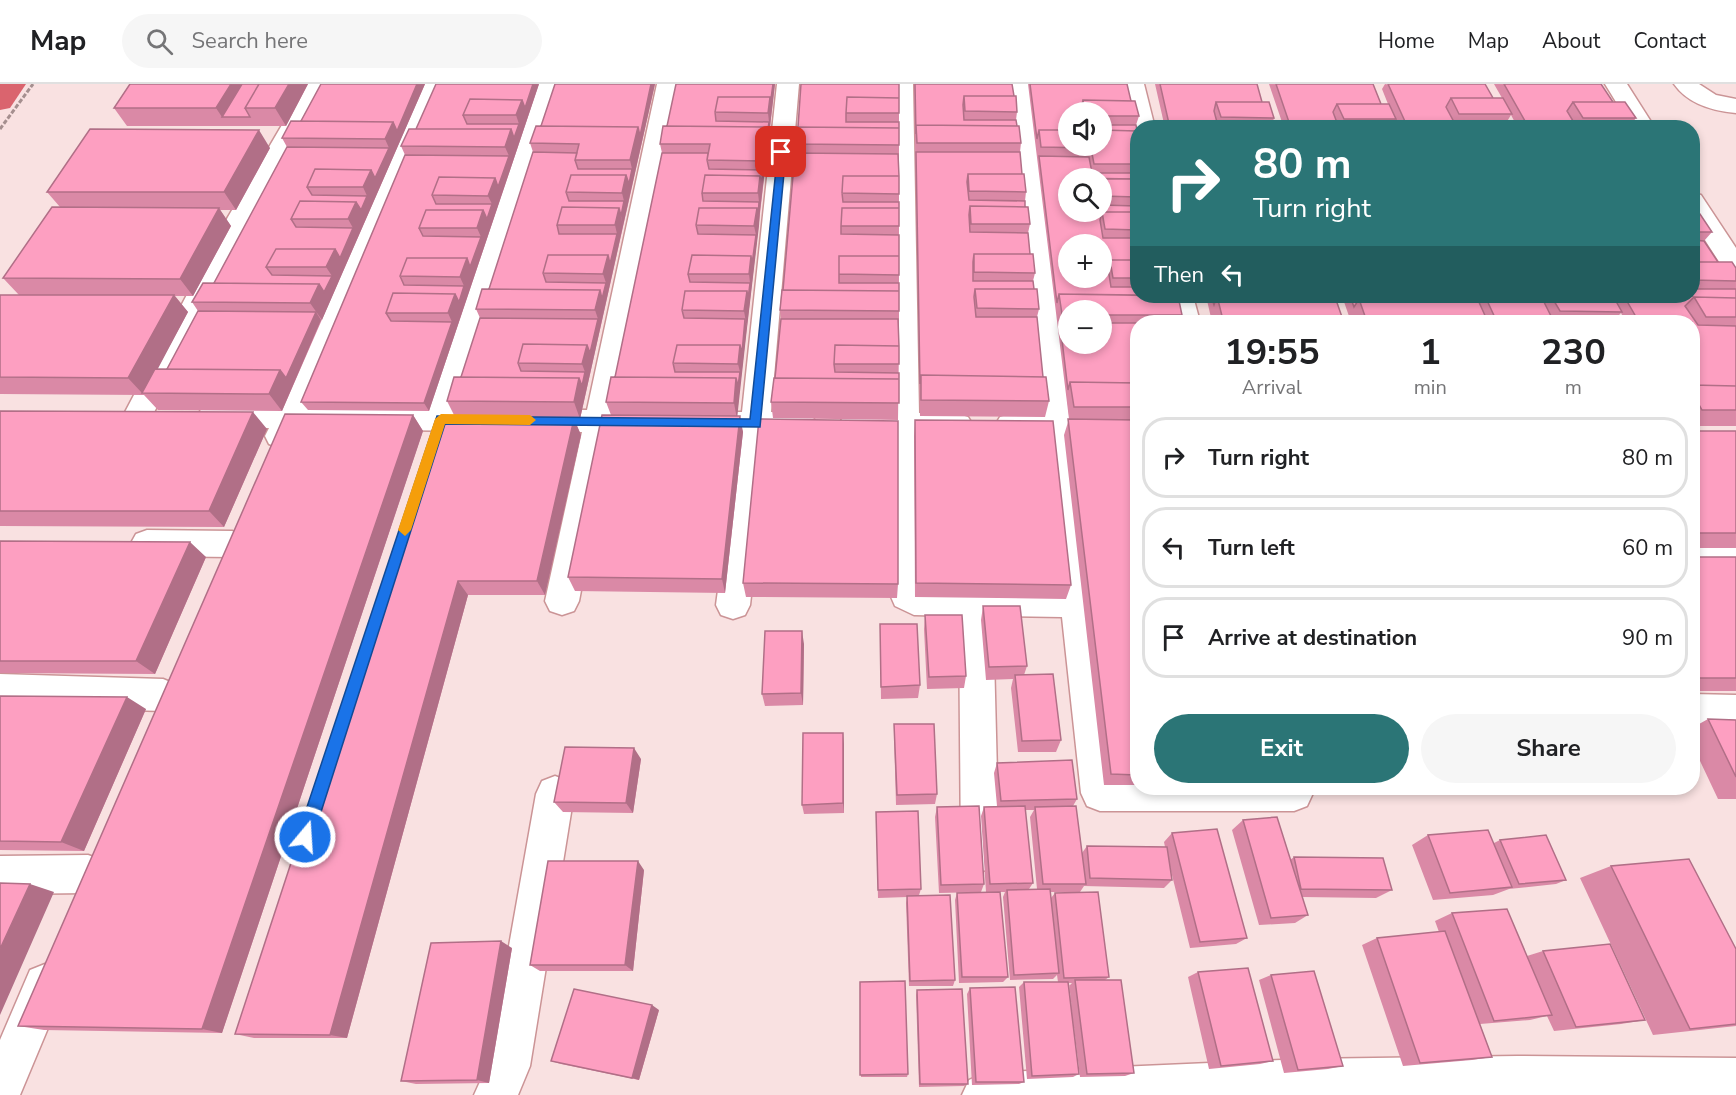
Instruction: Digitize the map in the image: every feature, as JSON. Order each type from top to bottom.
[{"type":"street","points":[[317,84],[274,136],[127,414],[755,424],[1130,427]]},
{"type":"street","points":[[265,470],[432,84]]},
{"type":"street","points":[[430,453],[548,84]]},
{"type":"street","points":[[562,600],[668,84]]},
{"type":"street","points":[[733,605],[755,424],[788,84]]},
{"type":"street","points":[[902,84],[905,590],[907,596],[914,601],[1077,603]]},
{"type":"street","points":[[1021,84],[1055,425],[1100,793],[1130,793]]},
{"type":"street","points":[[1133,84],[1141,120]]},
{"type":"street","points":[[1616,84],[1639,120]]},
{"type":"street","points":[[1685,84],[1710,103],[1736,106]]},
{"type":"street","points":[[1700,213],[1734,263]]},
{"type":"street","points":[[116,543],[239,528],[218,576]]},
{"type":"street","points":[[1700,556],[1736,557]]},
{"type":"street","points":[[976,602],[980,854]]},
{"type":"street","points":[[0,690],[157,710],[178,662]]},
{"type":"street","points":[[1700,710],[1736,711]]},
{"type":"street","points":[[496,1095],[509,1066],[555,794]]},
{"type":"street","points":[[0,875],[88,875]]},
{"type":"street","points":[[0,1091],[24,1039],[58,951]]},
{"type":"street","points":[[984,1095],[1303,1081],[1517,1078],[1736,1080]]},
{"type":"path","points":[[0,129],[33,84]]},
{"type":"building","points":[[130,84],[231,84],[216,108],[114,108]]},
{"type":"building","points":[[242,84],[259,84],[245,108],[250,117],[222,117]]},
{"type":"building","points":[[259,84],[289,84],[275,108],[245,108]]},
{"type":"building","points":[[321,84],[417,84],[397,131],[393,122],[301,121]]},
{"type":"building","points":[[436,84],[533,84],[525,108],[522,100],[470,99],[463,115],[467,124],[519,124],[514,138],[511,129],[416,129]]},
{"type":"building","points":[[555,84],[651,84],[640,136],[638,127],[541,126]]},
{"type":"building","points":[[676,84],[773,84],[770,106],[770,97],[718,97],[715,112],[716,121],[769,122],[767,136],[766,127],[667,126]]},
{"type":"building","points":[[801,84],[899,84],[899,98],[847,97],[846,122],[899,122],[899,128],[798,127]]},
{"type":"building","points":[[915,84],[1012,84],[1014,96],[964,96],[964,120],[1016,120],[1017,126],[916,125],[916,134]]},
{"type":"building","points":[[1030,84],[1127,84],[1131,101],[1058,102],[1058,130],[1039,130],[1037,139]]},
{"type":"building","points":[[1160,84],[1257,84],[1262,102],[1216,102],[1214,111],[1216,120],[1168,120]]},
{"type":"building","points":[[1276,84],[1373,84],[1381,104],[1337,104],[1333,112],[1336,120],[1288,120]]},
{"type":"building","points":[[1388,84],[1485,84],[1493,98],[1451,98],[1446,107],[1453,120],[1404,120]]},
{"type":"building","points":[[1504,84],[1601,84],[1613,102],[1573,102],[1567,111],[1572,120],[1524,120]]},
{"type":"building","points":[[964,96],[1016,96],[1017,112],[965,111]]},
{"type":"building","points":[[718,97],[770,97],[768,113],[715,112]]},
{"type":"building","points":[[847,97],[899,98],[899,113],[846,113]]},
{"type":"building","points":[[1451,98],[1503,98],[1512,114],[1459,114]]},
{"type":"building","points":[[470,99],[522,100],[516,115],[463,115]]},
{"type":"building","points":[[1083,100],[1135,101],[1139,116],[1112,116],[1112,102],[1083,102]]},
{"type":"building","points":[[1216,102],[1269,102],[1274,118],[1221,117]]},
{"type":"building","points":[[1573,102],[1625,102],[1636,118],[1583,118]]},
{"type":"building","points":[[1337,104],[1389,104],[1396,119],[1344,119]]},
{"type":"building","points":[[291,121],[393,122],[385,139],[282,138]]},
{"type":"building","points":[[916,125],[1019,126],[1021,143],[917,143]]},
{"type":"building","points":[[1112,125],[1130,125],[1130,131],[1112,130]]},
{"type":"building","points":[[536,126],[638,127],[630,160],[575,160],[579,144],[530,143]]},
{"type":"building","points":[[663,126],[766,127],[762,161],[707,160],[710,144],[660,144]]},
{"type":"building","points":[[796,127],[899,128],[899,145],[795,144]]},
{"type":"building","points":[[90,129],[259,130],[224,192],[47,192]]},
{"type":"building","points":[[409,129],[511,129],[505,147],[401,146]]},
{"type":"building","points":[[1039,130],[1058,130],[1058,147],[1041,147]]},
{"type":"building","points":[[1112,130],[1130,131],[1130,164],[1094,164],[1092,156],[1112,156]]},
{"type":"building","points":[[287,147],[389,148],[375,178],[371,170],[315,169],[307,187],[312,195],[367,196],[361,210],[356,202],[300,201],[291,219],[296,227],[353,228],[340,258],[335,249],[276,249],[266,267],[272,275],[332,276],[324,292],[319,284],[214,283]]},
{"type":"building","points":[[533,152],[577,153],[575,160],[578,169],[632,169],[629,184],[626,175],[571,175],[566,192],[569,201],[624,201],[621,216],[619,208],[562,207],[557,225],[559,234],[617,234],[610,264],[608,255],[548,255],[543,273],[546,282],[606,283],[602,299],[600,290],[489,289]]},
{"type":"building","points":[[916,152],[1020,152],[1022,174],[968,174],[967,182],[969,200],[1025,201],[1025,207],[970,206],[970,232],[1028,233],[1030,254],[974,254],[973,281],[1033,281],[1034,289],[975,289],[976,317],[1037,317],[1043,377],[921,375],[920,384]]},
{"type":"building","points":[[662,153],[708,153],[709,169],[763,170],[761,184],[760,176],[705,175],[702,193],[703,201],[759,202],[758,217],[757,208],[699,208],[696,225],[698,234],[756,235],[752,264],[751,256],[692,255],[688,274],[690,282],[750,283],[748,299],[747,291],[685,291],[682,310],[684,318],[745,319],[742,353],[740,345],[677,345],[673,363],[675,372],[740,372],[738,386],[736,378],[615,377]]},
{"type":"building","points":[[795,153],[898,154],[899,176],[843,176],[842,193],[843,202],[899,202],[899,208],[842,208],[841,234],[899,235],[899,256],[839,256],[839,283],[899,283],[899,291],[783,290]]},
{"type":"building","points":[[405,155],[509,156],[498,187],[495,178],[439,177],[432,195],[436,204],[492,204],[487,219],[483,210],[426,210],[419,228],[423,236],[481,237],[470,267],[467,258],[407,258],[400,276],[404,285],[464,286],[459,302],[455,294],[393,293],[386,313],[391,321],[452,322],[424,403],[301,402]]},
{"type":"building","points":[[1039,156],[1089,157],[1091,168],[1058,168],[1058,222],[1100,222],[1102,234],[1058,234],[1058,288],[1130,287],[1130,295],[1059,294],[1057,303]]},
{"type":"building","points":[[315,169],[371,170],[363,187],[307,187]]},
{"type":"building","points":[[1112,173],[1130,173],[1130,179],[1112,179]]},
{"type":"building","points":[[968,174],[1024,174],[1026,192],[969,191]]},
{"type":"building","points":[[571,175],[626,175],[622,193],[566,192]]},
{"type":"building","points":[[705,175],[760,176],[758,193],[702,193]]},
{"type":"building","points":[[843,176],[899,176],[899,194],[842,193]]},
{"type":"building","points":[[439,177],[495,178],[488,196],[432,195]]},
{"type":"building","points":[[1112,179],[1130,179],[1130,197],[1112,196]]},
{"type":"building","points":[[300,201],[356,202],[348,219],[291,219]]},
{"type":"building","points":[[1112,205],[1130,206],[1130,212],[1112,212]]},
{"type":"building","points":[[970,206],[1028,207],[1030,224],[971,224]]},
{"type":"building","points":[[52,207],[219,208],[180,279],[3,278]]},
{"type":"building","points":[[562,207],[619,208],[615,225],[557,225]]},
{"type":"building","points":[[699,208],[757,208],[754,226],[696,225]]},
{"type":"building","points":[[842,208],[899,208],[899,226],[841,226]]},
{"type":"building","points":[[426,210],[483,210],[477,228],[419,228]]},
{"type":"building","points":[[1112,212],[1130,212],[1130,230],[1105,229],[1104,222],[1112,222]]},
{"type":"building","points":[[1700,214],[1712,232],[1700,232]]},
{"type":"building","points":[[1112,238],[1130,238],[1130,260],[1112,260]]},
{"type":"building","points":[[1700,241],[1704,241],[1718,262],[1700,262]]},
{"type":"building","points":[[276,249],[335,249],[326,267],[266,267]]},
{"type":"building","points":[[974,254],[1033,254],[1035,273],[974,272]]},
{"type":"building","points":[[548,255],[608,255],[603,274],[543,273]]},
{"type":"building","points":[[692,255],[751,256],[749,274],[688,274]]},
{"type":"building","points":[[839,256],[899,256],[899,275],[839,274]]},
{"type":"building","points":[[407,258],[467,258],[460,277],[400,276]]},
{"type":"building","points":[[1112,260],[1130,260],[1130,278],[1113,278]]},
{"type":"building","points":[[1700,262],[1732,262],[1736,268],[1736,281],[1700,280]]},
{"type":"building","points":[[203,283],[319,284],[310,303],[192,302]]},
{"type":"building","points":[[482,289],[600,290],[595,310],[476,309]]},
{"type":"building","points":[[975,289],[1037,289],[1039,309],[977,308]]},
{"type":"building","points":[[1700,289],[1736,289],[1736,298],[1700,297]]},
{"type":"building","points":[[782,290],[899,291],[899,311],[780,310]]},
{"type":"building","points":[[685,291],[747,291],[744,311],[682,310]]},
{"type":"building","points":[[393,293],[455,294],[448,313],[386,313]]},
{"type":"building","points":[[1059,294],[1130,295],[1130,303],[1179,303],[1182,315],[1112,315],[1112,300],[1060,300]]},
{"type":"building","points":[[0,295],[174,295],[128,378],[0,377]]},
{"type":"building","points":[[1700,297],[1736,298],[1736,317],[1706,317],[1698,303],[1700,303]]},
{"type":"building","points":[[1219,303],[1337,303],[1341,315],[1222,315]]},
{"type":"building","points":[[1360,303],[1479,303],[1485,315],[1365,315]]},
{"type":"building","points":[[1488,303],[1544,303],[1550,315],[1494,315]]},
{"type":"building","points":[[1555,303],[1617,303],[1622,312],[1560,311]]},
{"type":"building","points":[[1628,303],[1688,303],[1685,306],[1691,315],[1635,315]]},
{"type":"building","points":[[198,311],[316,312],[286,378],[280,370],[167,369]]},
{"type":"building","points":[[480,318],[598,319],[590,353],[587,345],[523,344],[518,363],[521,371],[585,372],[582,386],[579,378],[461,377]]},
{"type":"building","points":[[781,319],[898,319],[899,346],[835,345],[834,364],[835,372],[899,373],[899,379],[775,378]]},
{"type":"building","points":[[1112,323],[1130,323],[1130,383],[1070,382],[1068,390],[1064,354],[1112,354]]},
{"type":"building","points":[[1700,325],[1736,326],[1736,386],[1700,385]]},
{"type":"building","points":[[523,344],[587,345],[582,364],[518,363]]},
{"type":"building","points":[[677,345],[740,345],[738,364],[673,363]]},
{"type":"building","points":[[835,345],[899,346],[899,364],[834,364]]},
{"type":"building","points":[[155,369],[280,370],[269,394],[142,393]]},
{"type":"building","points":[[921,375],[1046,377],[1049,401],[921,400]]},
{"type":"building","points":[[454,377],[579,378],[574,402],[447,401]]},
{"type":"building","points":[[611,377],[736,378],[734,403],[606,402]]},
{"type":"building","points":[[774,378],[899,379],[899,403],[771,402]]},
{"type":"building","points":[[1070,382],[1130,383],[1130,407],[1074,407]]},
{"type":"building","points":[[1700,385],[1736,386],[1736,410],[1702,410]]},
{"type":"building","points":[[0,411],[253,412],[209,511],[0,511]]},
{"type":"building","points":[[285,414],[413,415],[202,1029],[18,1026]]},
{"type":"building","points":[[602,415],[740,416],[722,579],[568,577]]},
{"type":"building","points":[[437,417],[574,419],[537,581],[458,581],[330,1035],[235,1034]]},
{"type":"building","points":[[759,419],[898,421],[898,584],[743,583]]},
{"type":"building","points":[[1068,419],[1130,420],[1130,775],[1111,774]]},
{"type":"building","points":[[915,420],[1053,421],[1071,585],[916,583]]},
{"type":"building","points":[[1700,431],[1736,431],[1736,533],[1700,533]]},
{"type":"building","points":[[0,541],[190,542],[136,661],[0,661]]},
{"type":"building","points":[[1700,557],[1736,557],[1736,678],[1700,678]]},
{"type":"building","points":[[983,606],[1020,606],[1027,666],[989,667]]},
{"type":"building","points":[[925,615],[962,615],[966,676],[929,677]]},
{"type":"building","points":[[880,624],[917,624],[920,685],[881,687]]},
{"type":"building","points":[[765,631],[802,631],[801,693],[762,694]]},
{"type":"building","points":[[1053,674],[1061,740],[1022,741],[1015,675]]},
{"type":"building","points":[[0,696],[127,697],[61,842],[0,841]]},
{"type":"building","points":[[1708,719],[1736,720],[1736,777]]},
{"type":"building","points":[[894,724],[934,724],[937,794],[897,795]]},
{"type":"building","points":[[803,733],[843,733],[843,803],[802,805]]},
{"type":"building","points":[[565,747],[634,748],[626,803],[554,802]]},
{"type":"building","points":[[1072,760],[1077,799],[1001,801],[997,763]]},
{"type":"building","points":[[979,806],[984,884],[941,885],[937,807]]},
{"type":"building","points":[[1025,806],[1033,883],[990,884],[984,807]]},
{"type":"building","points":[[1076,806],[1086,884],[1043,884],[1035,807]]},
{"type":"building","points":[[918,811],[921,889],[878,890],[876,812]]},
{"type":"building","points":[[1277,817],[1308,915],[1271,918],[1243,820]]},
{"type":"building","points":[[1217,829],[1247,938],[1200,942],[1172,833]]},
{"type":"building","points":[[1488,830],[1512,887],[1450,893],[1428,835]]},
{"type":"building","points":[[1546,835],[1566,880],[1519,884],[1500,840]]},
{"type":"building","points":[[1087,846],[1167,847],[1172,880],[1090,878]]},
{"type":"building","points":[[1294,857],[1383,858],[1392,890],[1301,889]]},
{"type":"building","points":[[1689,859],[1736,949],[1736,1024],[1690,1029],[1611,866]]},
{"type":"building","points":[[548,861],[638,861],[625,965],[530,965]]},
{"type":"building","points":[[0,883],[30,884],[0,949]]},
{"type":"building","points":[[1050,889],[1059,973],[1014,975],[1007,890]]},
{"type":"building","points":[[1000,892],[1008,977],[962,977],[957,893]]},
{"type":"building","points":[[1098,892],[1109,977],[1064,978],[1055,893]]},
{"type":"building","points":[[950,895],[955,980],[910,981],[907,896]]},
{"type":"building","points":[[1507,909],[1552,1015],[1494,1021],[1452,913]]},
{"type":"building","points":[[1445,931],[1492,1057],[1420,1063],[1377,938]]},
{"type":"building","points":[[501,941],[477,1080],[401,1081],[431,943]]},
{"type":"building","points":[[1610,944],[1645,1020],[1576,1027],[1543,951]]},
{"type":"building","points":[[1248,968],[1273,1061],[1221,1066],[1198,972]]},
{"type":"building","points":[[1314,971],[1343,1066],[1298,1070],[1271,975]]},
{"type":"building","points":[[1075,980],[1121,980],[1134,1073],[1087,1074]]},
{"type":"building","points":[[905,981],[908,1074],[860,1075],[860,982]]},
{"type":"building","points":[[1024,982],[1068,982],[1079,1074],[1032,1076]]},
{"type":"building","points":[[1015,987],[1024,1082],[976,1082],[970,988]]},
{"type":"building","points":[[574,989],[652,1005],[632,1078],[551,1061]]},
{"type":"building","points":[[962,989],[968,1084],[920,1084],[917,990]]},
{"type":"waterway","points":[[0,102],[13,84]]},
{"type":"slow traffic","points":[[405,530],[441,419],[530,420]]},
{"type":"route","points":[[305,837],[441,419],[755,424],[781,152]]}]
